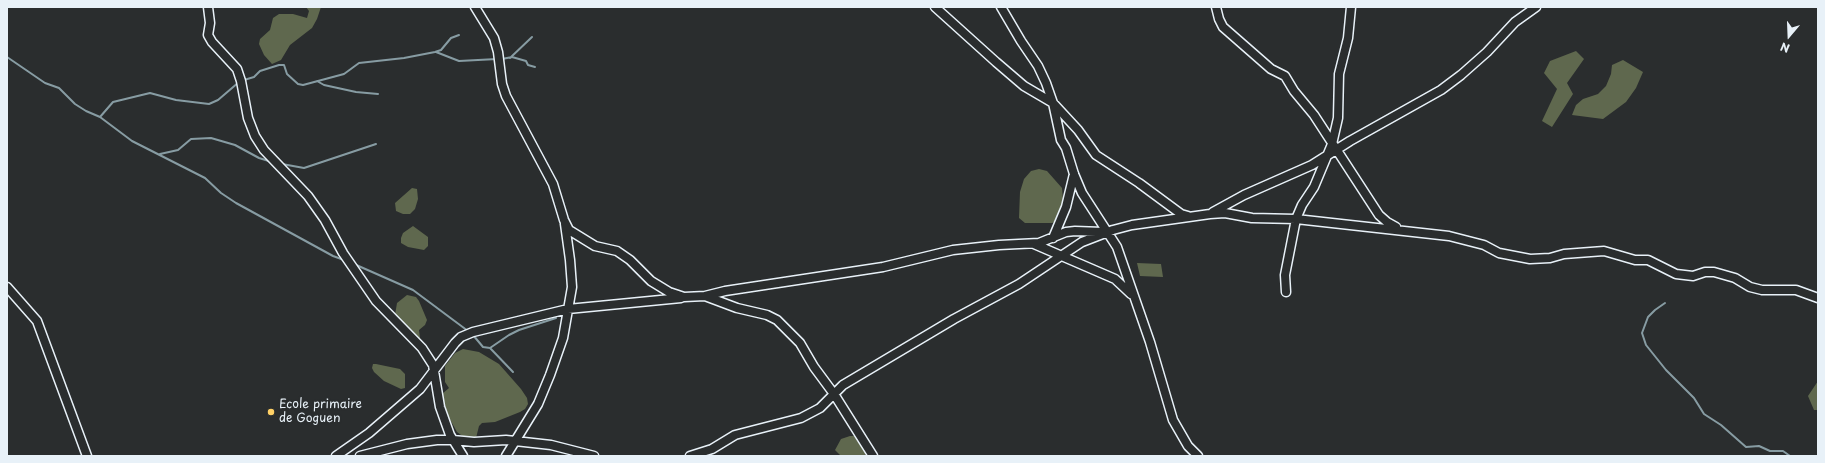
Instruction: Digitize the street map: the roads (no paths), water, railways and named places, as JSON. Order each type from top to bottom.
[{"type":"street","points":[[208,7],[210,23],[208,35],[212,42],[237,69],[241,80],[248,118],[255,136],[264,150],[308,196],[325,220],[343,253],[376,300],[422,348],[435,370],[440,407],[453,440],[463,456]]},
{"type":"street","points":[[475,7],[494,38],[498,52],[502,84],[506,96],[553,184],[564,220],[570,260],[572,287],[562,338],[550,375],[538,404],[506,456]]},
{"type":"street","points":[[935,7],[1024,86],[1053,103],[1078,130],[1096,155],[1188,217]]},
{"type":"street","points":[[1001,7],[1020,41],[1038,66],[1053,103],[1061,140],[1066,148],[1082,193],[1117,247],[1152,348],[1173,420],[1188,446],[1198,456]]},
{"type":"street","points":[[1216,7],[1218,19],[1223,27],[1271,69],[1285,76],[1294,91],[1314,115],[1379,215],[1387,222],[1400,229]]},
{"type":"street","points":[[1334,147],[1338,118],[1339,74],[1348,38],[1351,7]]},
{"type":"street","points":[[1286,292],[1285,275],[1296,218],[1314,187],[1325,158],[1334,147],[1350,141],[1441,90],[1487,52],[1515,22],[1536,7]]},
{"type":"street","points":[[1210,214],[1244,195],[1312,166],[1325,158]]},
{"type":"street","points":[[1053,238],[1066,207],[1074,174]]},
{"type":"street","points":[[690,456],[712,449],[735,435],[801,418],[820,408],[843,385],[954,319],[1019,284],[1082,242],[1132,225],[1188,217],[1225,213],[1252,218],[1296,218],[1327,223],[1400,229],[1449,236],[1484,245],[1499,253],[1530,259],[1550,258],[1564,254],[1604,251],[1635,260],[1652,262],[1676,274],[1693,276],[1705,272],[1714,272],[1735,278],[1750,287],[1762,290],[1796,290],[1818,298]]},
{"type":"street","points":[[564,220],[570,230],[580,238],[595,246],[617,251],[630,260],[651,281],[669,292],[684,297]]},
{"type":"street","points":[[336,456],[369,433],[420,389],[455,343],[462,337],[473,332],[568,309],[705,296],[725,291],[883,267],[953,250],[999,245],[1033,244],[1066,232],[1108,232]]},
{"type":"street","points":[[1033,244],[1115,279],[1133,296]]},
{"type":"street","points":[[7,287],[37,321],[87,456]]},
{"type":"street","points":[[705,296],[737,308],[767,315],[777,320],[800,343],[814,367],[834,394],[873,456]]},
{"type":"street","points":[[360,456],[407,444],[453,440],[474,442],[516,440],[551,445],[594,456]]},
{"type":"waterway","points":[[244,80],[254,77],[260,71],[279,65],[284,65],[287,74],[298,84],[303,85],[344,74],[359,63],[404,58],[435,52],[441,50],[451,38],[459,35]]},
{"type":"waterway","points":[[510,58],[532,37]]},
{"type":"waterway","points":[[436,52],[459,61],[497,59]]},
{"type":"waterway","points":[[7,57],[45,83],[59,88],[75,104],[100,117],[132,141],[205,178],[221,193],[236,203],[333,256],[344,260]]},
{"type":"waterway","points":[[502,59],[512,57],[526,61],[528,65],[535,67]]},
{"type":"waterway","points":[[317,81],[324,85],[356,92],[378,94]]},
{"type":"waterway","points":[[100,117],[113,102],[150,93],[176,100],[209,104],[218,100],[239,82]]},
{"type":"waterway","points":[[160,154],[178,150],[191,139],[211,138],[235,145],[259,158],[272,162]]},
{"type":"waterway","points":[[282,164],[304,168],[376,144]]},
{"type":"waterway","points":[[354,264],[413,290],[468,331]]},
{"type":"waterway","points":[[1665,303],[1648,317],[1642,333],[1646,345],[1666,370],[1694,398],[1704,414],[1721,425],[1746,447],[1759,446],[1770,451],[1783,451],[1790,456]]},
{"type":"waterway","points":[[473,335],[483,347],[490,348],[519,330],[556,318]]},
{"type":"waterway","points":[[490,348],[513,372]]},
{"type":"place","name":"Ecole primaire de Goguen","points":[[271,412]]}]
